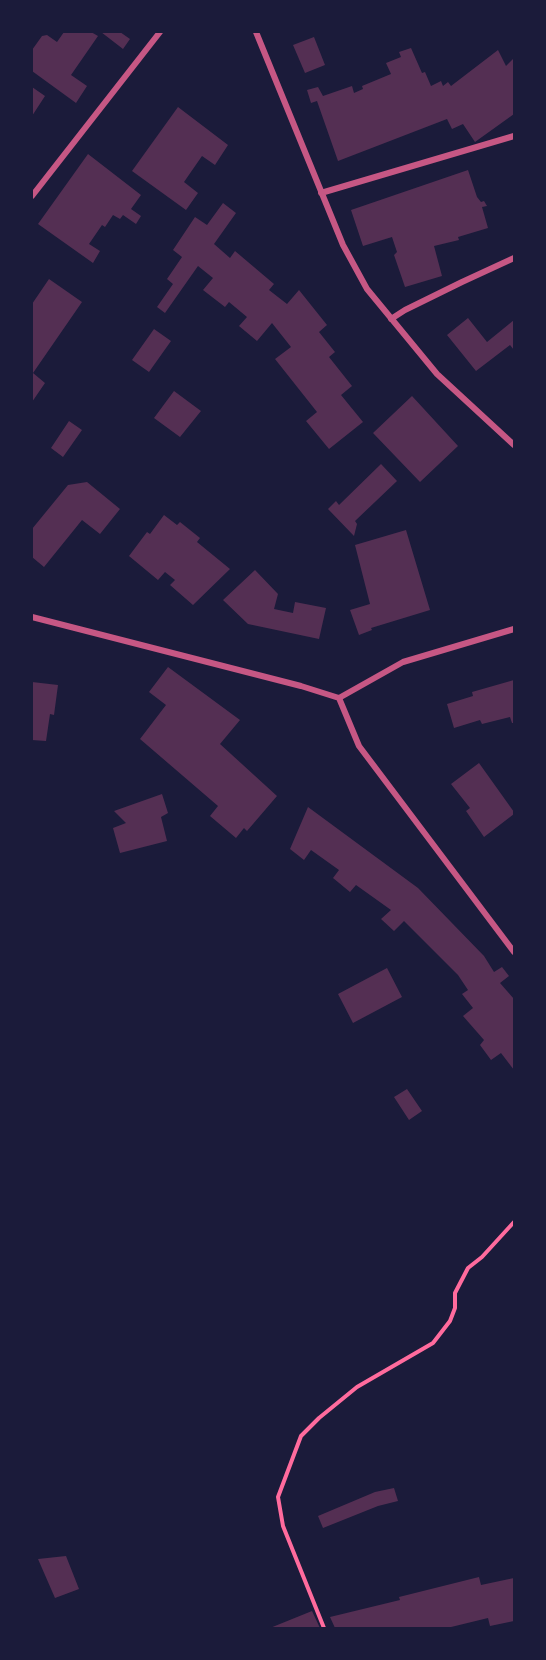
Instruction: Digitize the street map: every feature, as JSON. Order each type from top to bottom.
[{"type":"street","points":[[32,196],[160,32]]},
{"type":"street","points":[[256,32],[321,193],[354,268],[367,289],[437,374],[514,445]]},
{"type":"street","points":[[321,193],[514,136]]},
{"type":"street","points":[[391,319],[405,310],[514,258]]},
{"type":"street","points":[[32,617],[301,686],[339,698],[403,662],[514,629]]},
{"type":"street","points":[[339,698],[359,746],[514,952]]},
{"type":"path","points":[[324,1629],[283,1526],[278,1497],[301,1436],[357,1387],[433,1343],[450,1321],[455,1308],[454,1293],[468,1268],[482,1257],[514,1222]]},
{"type":"building","points":[[64,32],[91,32],[98,36],[71,75],[87,86],[76,103],[32,71],[32,50],[42,36],[47,35],[57,42]]},
{"type":"building","points":[[101,32],[120,32],[130,39],[123,49]]},
{"type":"building","points":[[314,37],[325,65],[305,73],[293,45]]},
{"type":"building","points":[[411,48],[422,73],[425,72],[431,86],[441,81],[443,86],[448,82],[451,86],[498,50],[506,66],[514,58],[514,114],[475,142],[463,124],[452,129],[447,119],[338,161],[317,101],[311,103],[307,90],[318,87],[323,96],[352,86],[354,93],[363,89],[362,86],[391,74],[386,63],[401,57],[399,52]]},
{"type":"building","points":[[32,87],[45,96],[32,116]]},
{"type":"building","points":[[178,107],[228,145],[215,165],[202,156],[184,182],[198,193],[186,210],[132,171]]},
{"type":"building","points":[[88,154],[141,195],[131,209],[141,216],[136,224],[123,215],[120,219],[113,215],[105,227],[102,225],[89,244],[100,251],[93,263],[38,224]]},
{"type":"building","points":[[468,170],[477,197],[487,206],[482,207],[488,228],[458,237],[459,240],[434,246],[442,276],[405,287],[394,255],[397,252],[392,237],[363,246],[351,210]]},
{"type":"building","points":[[223,203],[236,213],[214,244],[230,258],[235,251],[274,284],[269,290],[287,304],[299,290],[327,325],[319,332],[335,352],[329,357],[352,386],[341,395],[363,422],[329,449],[306,421],[317,412],[275,359],[291,347],[272,323],[257,341],[239,326],[247,317],[229,302],[225,307],[203,290],[213,278],[198,266],[165,313],[157,307],[173,284],[167,279],[182,257],[173,250],[195,217],[207,225]]},
{"type":"building","points":[[49,279],[82,302],[33,373],[45,383],[32,402],[32,304]]},
{"type":"building","points":[[468,318],[487,342],[514,320],[514,350],[510,345],[476,371],[447,335]]},
{"type":"building","points":[[154,329],[171,341],[149,372],[132,360]]},
{"type":"building","points":[[174,391],[201,411],[180,437],[154,418]]},
{"type":"building","points":[[412,396],[458,446],[420,482],[373,433]]},
{"type":"building","points":[[69,421],[82,430],[63,457],[51,448]]},
{"type":"building","points":[[381,464],[397,481],[355,521],[357,524],[354,536],[328,509],[336,501],[339,505]]},
{"type":"building","points":[[87,482],[120,509],[100,534],[82,520],[44,567],[32,557],[32,529],[68,485]]},
{"type":"building","points":[[164,515],[177,525],[180,522],[200,538],[197,542],[230,569],[193,605],[170,585],[175,580],[165,572],[158,580],[129,556],[147,532],[150,534]]},
{"type":"building","points":[[406,530],[430,610],[371,628],[372,630],[359,635],[350,610],[370,604],[355,545]]},
{"type":"building","points":[[255,570],[278,594],[274,609],[293,613],[295,602],[326,608],[319,639],[248,624],[223,600]]},
{"type":"building","points":[[168,667],[240,720],[220,744],[277,796],[247,831],[244,828],[236,838],[210,816],[218,806],[140,739],[166,705],[149,692]]},
{"type":"building","points":[[514,680],[514,723],[510,717],[482,724],[480,720],[454,728],[447,704],[473,696],[472,692]]},
{"type":"building","points":[[32,682],[58,685],[54,715],[50,714],[46,741],[32,740]]},
{"type":"building","points":[[479,763],[514,812],[484,837],[466,811],[470,808],[451,784]]},
{"type":"building","points":[[162,794],[168,813],[161,817],[167,841],[120,853],[113,828],[126,823],[114,811]]},
{"type":"building","points":[[308,807],[418,888],[484,956],[494,972],[502,967],[509,976],[500,983],[514,999],[514,1070],[501,1053],[491,1060],[480,1045],[484,1040],[463,1016],[473,1008],[462,994],[468,990],[458,975],[404,921],[394,931],[381,919],[391,910],[356,885],[350,892],[333,878],[339,870],[311,850],[304,860],[290,849]]},
{"type":"building","points":[[387,968],[402,997],[353,1023],[338,994]]},
{"type":"building","points":[[407,1089],[422,1111],[409,1120],[394,1097]]},
{"type":"building","points":[[394,1488],[398,1501],[378,1506],[323,1528],[318,1516],[375,1492]]},
{"type":"building","points":[[66,1556],[79,1589],[55,1598],[38,1559]]},
{"type":"building","points":[[479,1577],[481,1585],[514,1578],[514,1621],[490,1626],[488,1618],[447,1628],[335,1628],[330,1617],[400,1600],[399,1597]]},
{"type":"building","points":[[312,1611],[320,1628],[270,1628]]}]
